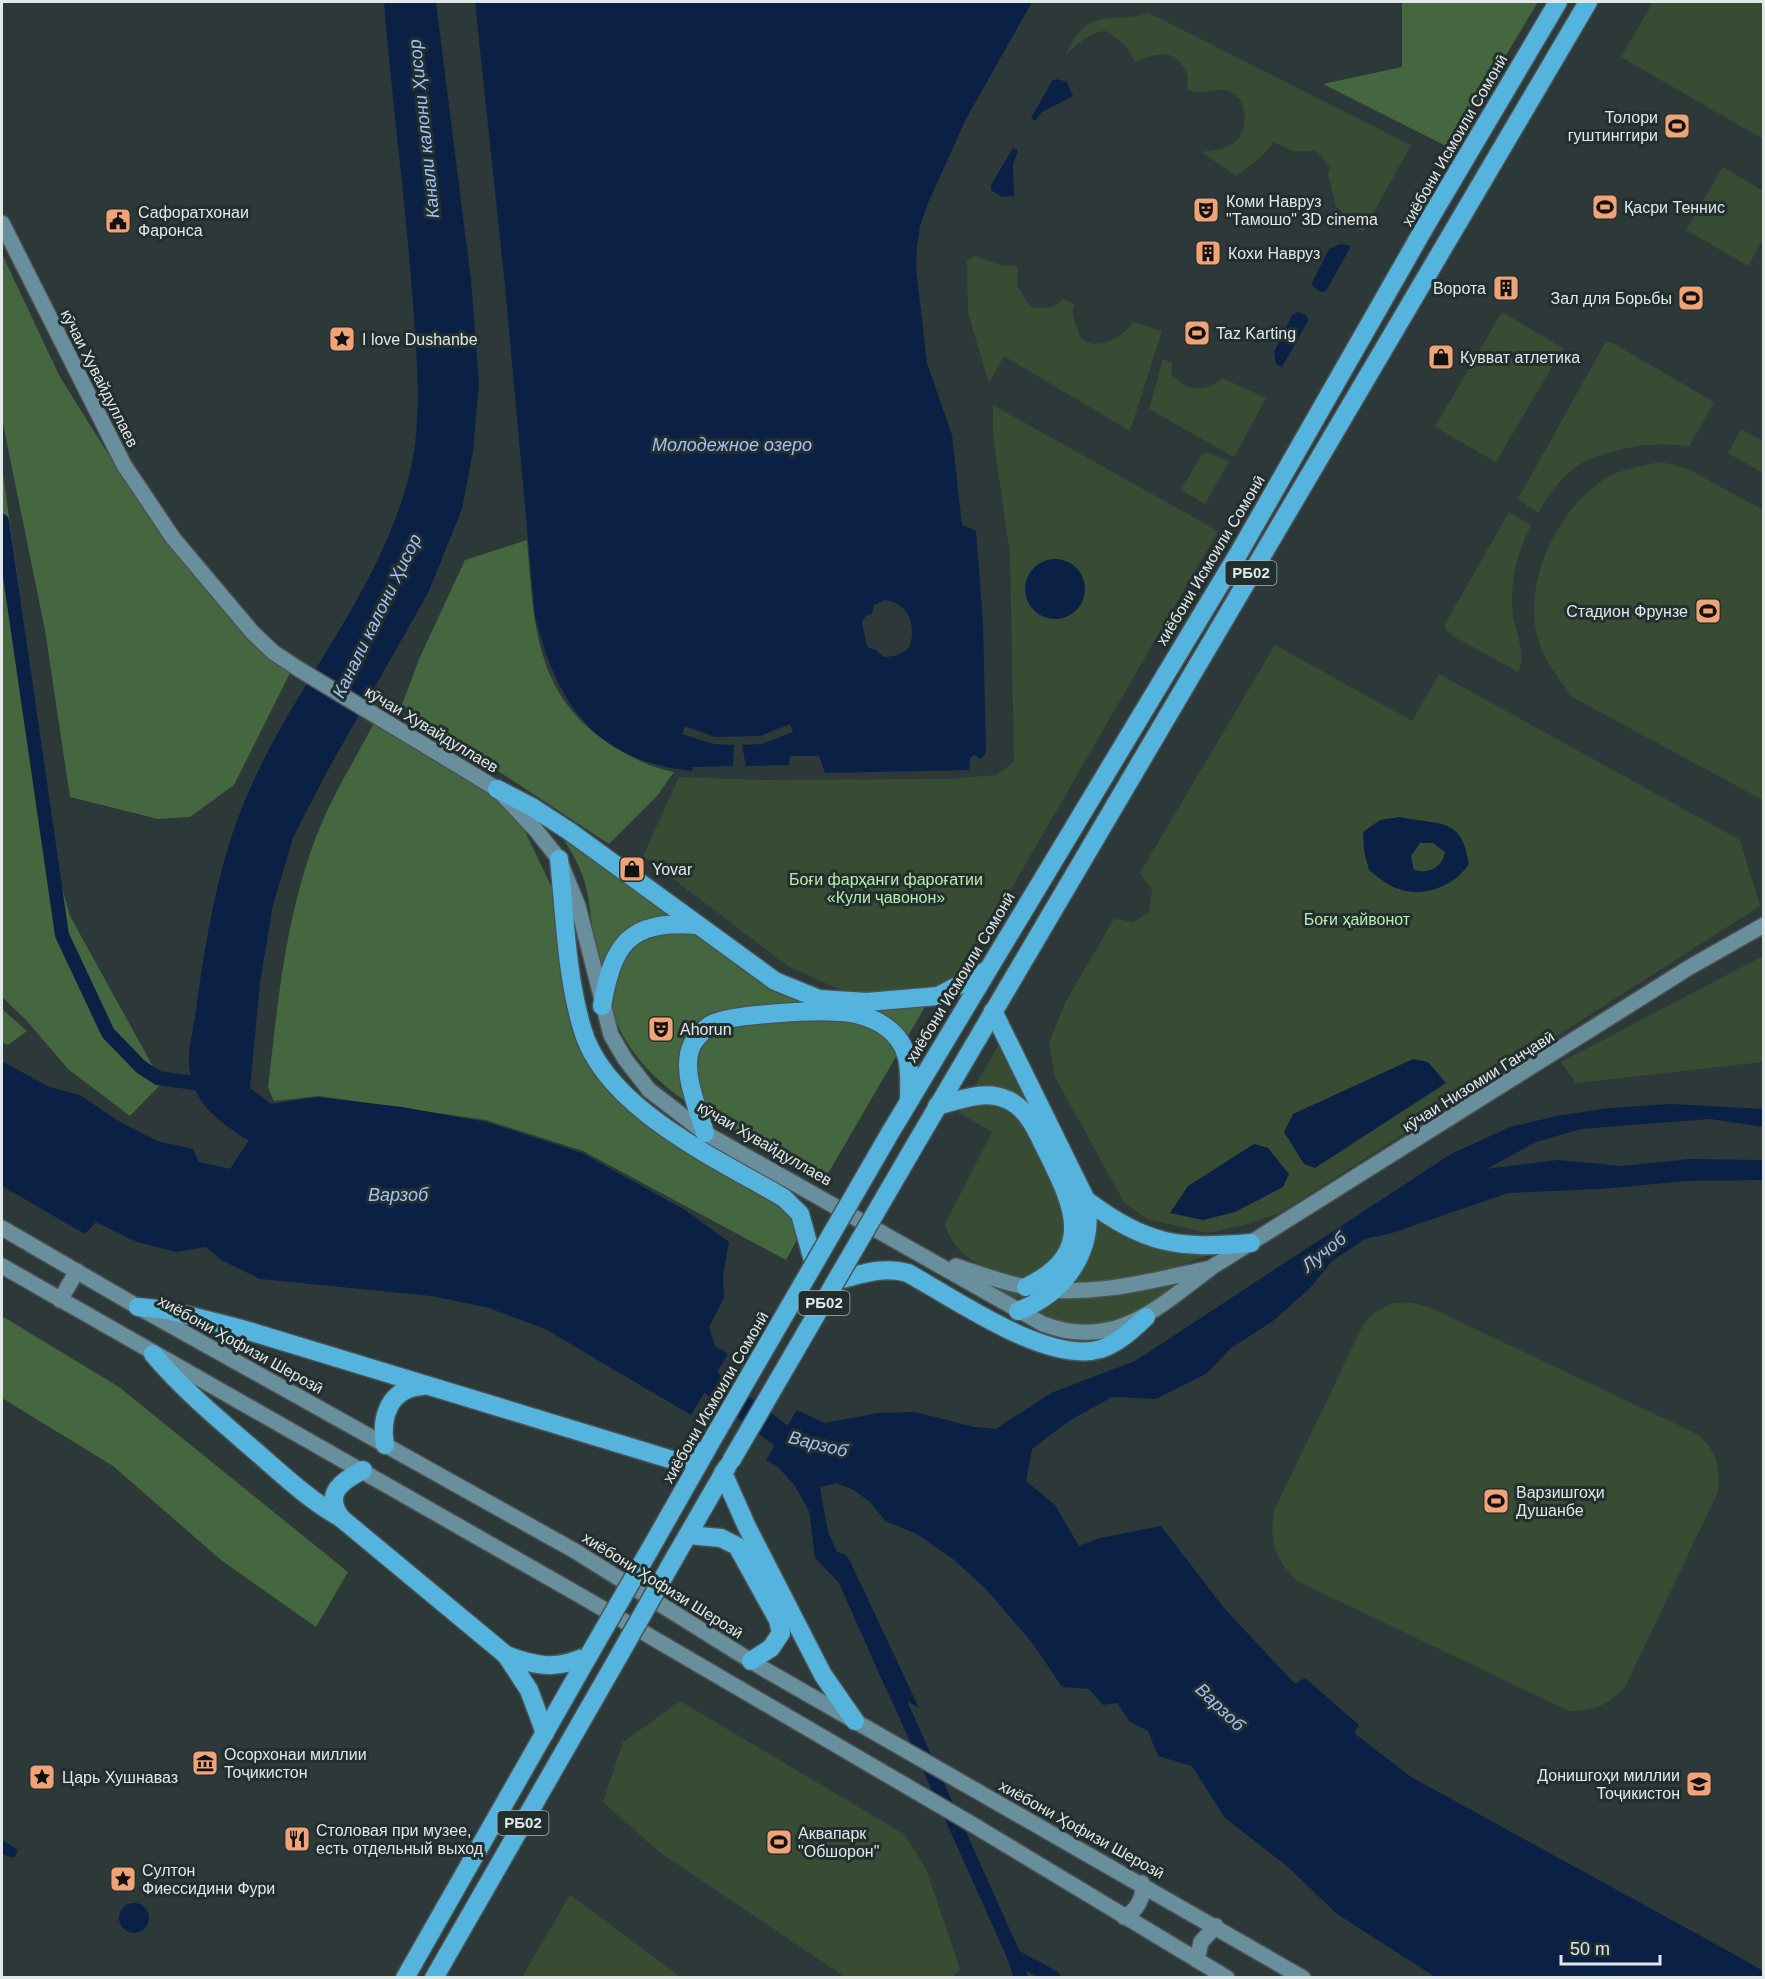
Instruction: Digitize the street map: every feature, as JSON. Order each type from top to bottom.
[{"type":"highway","name":"хиёбони Исмоили Сомонӣ","points":[[405,1977],[681,1493],[909,1101],[1240,551],[1426,225],[1558,2]]},
{"type":"highway","name":"РБ02","points":[[435,1977],[937,1106],[1588,2]]},
{"type":"highway","points":[[497,789],[532,807],[569,831],[775,981],[819,999],[867,1002],[938,996],[986,971]]},
{"type":"highway","points":[[559,860],[567,951],[582,1030],[595,1056],[612,1079],[647,1117],[784,1198],[800,1214],[814,1264]]},
{"type":"highway","points":[[602,1006],[607,975],[614,956],[629,938],[645,929],[668,923],[697,926]]},
{"type":"highway","points":[[993,1011],[1086,1200],[1089,1218],[1086,1239],[1079,1258],[1055,1291],[1018,1311]]},
{"type":"highway","points":[[705,1132],[689,1068],[692,1045],[709,1025],[728,1018],[840,1012],[867,1017],[884,1025],[906,1051],[910,1065],[909,1101]]},
{"type":"highway","points":[[937,1106],[978,1095],[992,1095],[1009,1100],[1021,1109],[1035,1127],[1069,1196],[1074,1234],[1064,1258],[1051,1274],[1026,1287]]},
{"type":"highway","points":[[1086,1200],[1131,1230],[1153,1240],[1185,1246],[1251,1244]]},
{"type":"highway","points":[[837,1280],[876,1269],[900,1271],[1033,1342],[1082,1352],[1103,1348],[1126,1336],[1146,1317]]},
{"type":"highway","points":[[138,1307],[189,1314],[676,1461],[696,1455],[708,1447]]},
{"type":"highway","points":[[153,1354],[183,1389],[314,1501],[341,1518],[506,1655],[529,1690],[545,1733]]},
{"type":"highway","points":[[385,1445],[382,1426],[387,1409],[403,1390],[423,1386]]},
{"type":"highway","points":[[676,1461],[682,1473],[681,1493]]},
{"type":"highway","points":[[727,1467],[747,1527],[823,1676],[855,1721]]},
{"type":"highway","points":[[341,1518],[333,1505],[335,1493],[343,1482],[363,1470]]},
{"type":"highway","points":[[688,1535],[721,1538],[737,1546],[778,1620],[781,1633],[776,1642],[751,1661]]},
{"type":"highway","points":[[506,1655],[545,1667],[564,1665],[589,1655]]},
{"type":"main road","name":"кӯчаи Хувайдуллаев","points":[[2,223],[124,465],[173,538],[244,624],[273,652],[297,668],[497,789],[535,829],[559,860],[578,906],[611,1035],[625,1059],[649,1090],[705,1132],[930,1258],[1018,1311],[1063,1331],[1087,1333],[1112,1329],[1146,1317],[1212,1267]]},
{"type":"main road","name":"кӯчаи Низомии Ганҷавӣ","points":[[1212,1267],[1690,968],[1764,925]]},
{"type":"main road","name":"хиёбони Ҳофизи Шерозӣ","points":[[2,1228],[138,1307],[575,1551],[751,1661],[1304,1977]]},
{"type":"main road","name":"кӯчаи Хувайдуллаев","points":[[930,1258],[1026,1287],[1055,1291],[1103,1290],[1212,1267]]},
{"type":"main road","points":[[2,1266],[153,1354],[363,1470],[919,1793],[1227,1977]]},
{"type":"main road","points":[[60,1300],[77,1271]]},
{"type":"main road","points":[[1124,1917],[1137,1905],[1142,1894],[1142,1883]]},
{"type":"main road","points":[[1197,1960],[1201,1942],[1216,1926]]},
{"type":"green space","points":[[1402,2],[1538,2],[1450,148],[1323,84],[1402,67]]},
{"type":"green space","points":[[1653,2],[1763,2],[1763,139],[1621,57]]},
{"type":"green space","points":[[1149,13],[1411,145],[1363,232],[1336,207],[1328,175],[1330,167],[1316,151],[1292,151],[1274,142],[1261,157],[1236,176],[1202,152],[1223,148],[1239,138],[1244,123],[1243,107],[1236,95],[1229,91],[1197,92],[1187,89],[1186,72],[1178,60],[1172,56],[1160,54],[1135,62],[1125,45],[1107,31],[1090,36],[1066,55],[1074,39],[1092,22]]},
{"type":"green space","points":[[1723,167],[1763,191],[1763,239],[1748,266],[1686,230]]},
{"type":"green space","points":[[2,254],[60,377],[124,479],[174,548],[292,669],[234,785],[190,817],[158,819],[70,797],[45,630],[2,419]]},
{"type":"green space","points":[[974,256],[1004,266],[1016,266],[1018,269],[1017,286],[1032,308],[1053,307],[1064,299],[1074,304],[1074,318],[1079,335],[1092,344],[1116,338],[1133,322],[1162,331],[1130,431],[1004,356],[989,383],[968,313],[967,261]]},
{"type":"green space","points":[[1502,312],[1563,348],[1496,462],[1435,427]]},
{"type":"green space","points":[[1611,342],[1714,402],[1689,447],[1668,444],[1640,446],[1588,460],[1577,466],[1557,485],[1538,513],[1518,499],[1605,343]]},
{"type":"green space","points":[[1163,359],[1172,363],[1171,374],[1189,387],[1209,387],[1222,378],[1266,398],[1234,457],[1149,409]]},
{"type":"green space","name":"Боғи фарҳанги фароғатии «Кули ҷавонон»","points":[[993,405],[1218,531],[950,995],[864,995],[844,991],[788,966],[643,856],[679,777],[763,780],[950,779],[996,775],[1014,762],[1010,555],[993,435]]},
{"type":"green space","points":[[1741,429],[1763,441],[1763,473],[1728,453]]},
{"type":"green space","points":[[1206,452],[1229,461],[1205,504],[1181,490],[1202,454]]},
{"type":"green space","points":[[1661,462],[1688,469],[1763,510],[1763,800],[1572,697],[1549,664],[1539,642],[1535,621],[1535,598],[1546,553],[1556,532],[1569,513],[1600,482],[1629,469]]},
{"type":"green space","points":[[2,466],[58,873],[70,916],[162,1083],[130,1116],[68,1069],[27,1021],[2,997]]},
{"type":"green space","points":[[1509,512],[1531,525],[1519,555],[1513,585],[1513,615],[1521,648],[1521,664],[1518,672],[1453,636],[1446,630],[1445,624]]},
{"type":"green space","points":[[527,540],[537,632],[544,659],[555,685],[571,709],[592,731],[639,761],[674,772],[657,796],[609,844],[401,707],[420,657],[465,560]]},
{"type":"green space","name":"Боғи ҳайвонот","points":[[1275,645],[1412,721],[1439,674],[1740,840],[1760,906],[1280,1213],[1244,1225],[1207,1233],[1147,1219],[1124,1202],[1055,1077],[1049,1043],[1066,1001],[1114,919],[1133,922],[1149,912],[1152,889],[1140,873]]},
{"type":"green space","points":[[375,721],[510,806],[525,831],[553,890],[581,1030],[622,1094],[783,1200],[803,1229],[786,1260],[583,1151],[486,1120],[319,1096],[274,1101],[268,1088],[285,956],[299,890],[320,827]]},
{"type":"green space","points":[[557,831],[776,986],[926,1005],[826,1177],[718,1122],[667,1087],[645,1067],[622,1034],[612,1012],[599,966],[587,890],[577,863]]},
{"type":"green space","points":[[1763,956],[1763,1062],[1576,1083],[1561,1062]]},
{"type":"green space","points":[[2,1009],[27,1031],[8,1045],[2,1042]]},
{"type":"green space","points":[[1001,1041],[1078,1205],[1053,1281],[1004,1274],[988,1269],[962,1252],[952,1240],[945,1224],[992,1132],[959,1113]]},
{"type":"green space","points":[[1095,1216],[1222,1249],[1165,1270],[1107,1281],[1067,1285]]},
{"type":"green space","points":[[975,1279],[1036,1292],[1032,1298],[1011,1298]]},
{"type":"green space","points":[[1186,1279],[1132,1315],[1103,1326],[1059,1324],[1034,1311],[1065,1297],[1114,1295]]},
{"type":"green space","name":"Варзишгоҳи Душанбе","points":[[1393,1303],[1412,1303],[1431,1308],[1699,1435],[1710,1447],[1718,1468],[1718,1492],[1625,1687],[1600,1706],[1569,1711],[1297,1581],[1279,1558],[1272,1532],[1274,1511],[1363,1325],[1375,1312]]},
{"type":"green space","points":[[2,1316],[119,1387],[348,1572],[316,1627],[221,1560],[113,1466],[2,1398]]},
{"type":"green space","name":"Аквапарк \"Обшорон\"","points":[[680,1701],[904,1834],[926,1869],[960,1969],[953,1977],[845,1977],[658,1851],[603,1802],[623,1742]]},
{"type":"green space","points":[[570,1895],[681,1977],[522,1977]]},
{"type":"water","name":"Канали калони Ҳисор","points":[[384,2],[436,2],[471,280],[479,383],[473,451],[462,509],[429,591],[324,777],[293,838],[273,905],[260,983],[250,1088],[271,1104],[317,1097],[402,1107],[486,1122],[582,1153],[685,1210],[729,1242],[723,1275],[724,1298],[709,1327],[715,1346],[728,1354],[691,1415],[545,1329],[489,1308],[432,1296],[260,1279],[221,1260],[206,1247],[176,1252],[137,1242],[96,1222],[85,1234],[2,1186],[2,1061],[49,1087],[80,1095],[115,1119],[157,1141],[193,1149],[199,1162],[230,1169],[249,1140],[235,1132],[207,1108],[197,1093],[190,1074],[190,1044],[215,898],[229,843],[249,791],[268,751],[358,598],[396,518],[409,476],[416,434],[418,391],[413,305]]},
{"type":"water","name":"Молодежное озеро","points":[[475,2],[1032,2],[966,119],[928,203],[920,226],[917,247],[916,268],[927,363],[952,435],[962,525],[976,531],[983,623],[986,753],[981,759],[974,755],[970,758],[969,770],[825,773],[819,756],[790,756],[789,765],[746,766],[742,745],[762,744],[793,732],[790,724],[760,736],[715,737],[685,726],[682,734],[713,744],[734,745],[733,766],[693,767],[692,771],[658,765],[630,755],[605,741],[585,723],[555,676],[535,616],[505,286]],"holes":[[[885,600],[905,610],[909,616],[912,638],[910,646],[905,651],[895,656],[884,657],[876,650],[867,647],[862,622],[866,616],[872,614],[874,605]]]},
{"type":"water","points":[[1056,79],[1067,82],[1073,96],[1042,112],[1035,121],[1031,118],[1052,81]]},
{"type":"water","points":[[1013,148],[1018,150],[1013,164],[1014,196],[1002,197],[991,190],[991,185]]},
{"type":"water","points":[[1341,244],[1351,246],[1326,291],[1321,292],[1311,285],[1329,249]]},
{"type":"water","points":[[1298,312],[1307,316],[1308,321],[1282,367],[1276,364],[1274,352],[1292,315]]},
{"type":"water","points":[[1055,559],[1072,564],[1080,572],[1085,589],[1080,606],[1072,614],[1055,619],[1038,614],[1030,606],[1025,589],[1030,572],[1038,564]]},
{"type":"water","points":[[1400,817],[1446,825],[1461,837],[1469,864],[1456,878],[1440,888],[1411,892],[1393,887],[1369,870],[1364,851],[1363,832],[1380,820]],"holes":[[[1420,843],[1433,843],[1445,852],[1441,862],[1430,870],[1414,870],[1411,856]]]},
{"type":"water","points":[[1413,1059],[1428,1062],[1446,1083],[1315,1168],[1304,1164],[1284,1132],[1293,1114]]},
{"type":"water","name":"Лучоб","points":[[1671,1104],[1763,1109],[1763,1127],[1710,1119],[1581,1129],[1536,1142],[1486,1169],[1558,1160],[1622,1166],[1690,1159],[1763,1160],[1763,1180],[1687,1181],[1601,1189],[1508,1193],[1392,1233],[1365,1239],[1332,1261],[1309,1289],[1273,1321],[1231,1348],[1206,1374],[1156,1399],[1112,1397],[1069,1421],[1032,1449],[1026,1481],[1055,1505],[1079,1546],[1100,1538],[1161,1526],[1224,1608],[1295,1684],[1305,1678],[1359,1725],[1354,1733],[1411,1777],[1739,1957],[1763,1971],[1763,1977],[1439,1978],[1432,1975],[1337,1914],[1288,1867],[1225,1818],[1192,1766],[1158,1756],[1148,1731],[1130,1722],[1117,1703],[1103,1705],[1089,1689],[1062,1687],[1033,1644],[986,1589],[953,1559],[917,1534],[885,1521],[871,1503],[854,1490],[836,1483],[820,1487],[828,1532],[837,1552],[845,1554],[850,1561],[919,1708],[886,1689],[839,1583],[815,1558],[809,1511],[795,1486],[779,1468],[766,1460],[797,1410],[825,1423],[878,1413],[915,1412],[974,1427],[996,1429],[1051,1393],[1135,1361],[1451,1154],[1510,1127],[1556,1116],[1610,1108]]},
{"type":"water","points":[[1254,1144],[1268,1148],[1289,1174],[1283,1187],[1235,1212],[1203,1220],[1170,1213],[1188,1186]]},
{"type":"water","points":[[2,1840],[18,1850],[14,1858],[2,1854]]},
{"type":"water","points":[[134,1903],[145,1907],[149,1918],[145,1929],[134,1933],[123,1929],[119,1918],[123,1907]]},
{"type":"waterway","points":[[2,521],[62,935],[108,1033],[141,1067],[158,1078],[209,1085]]},
{"type":"waterway","name":"Варзоб","points":[[685,1363],[787,1440],[813,1444]]},
{"type":"waterway","points":[[890,1680],[1014,1956],[1021,1978]]},
{"type":"waterway","points":[[1014,1956],[1054,1978]]},
{"type":"place","name":"Толори гуштинггири","points":[[1677,126]]},
{"type":"place","name":"Қасри Теннис","points":[[1605,207]]},
{"type":"place","name":"Коми Навруз \"Тамошо\" 3D cinema","points":[[1206,210]]},
{"type":"place","name":"Сафоратхонаи Фаронса","points":[[118,221]]},
{"type":"place","name":"Кохи Навруз","points":[[1208,253]]},
{"type":"place","name":"Ворота","points":[[1506,288]]},
{"type":"place","name":"Зал для Борьбы","points":[[1691,298]]},
{"type":"place","name":"Taz Karting","points":[[1197,333]]},
{"type":"place","name":"I love Dushanbe","points":[[342,339]]},
{"type":"place","name":"Кувват атлетика","points":[[1441,357]]},
{"type":"place","name":"Стадион Фрунзе","points":[[1708,611]]},
{"type":"place","name":"Yovar","points":[[632,869]]},
{"type":"place","name":"Ahorun","points":[[661,1029]]},
{"type":"place","name":"Варзишгоҳи Душанбе","points":[[1496,1501]]},
{"type":"place","name":"Осорхонаи миллии Тоҷикистон","points":[[205,1763]]},
{"type":"place","name":"Царь Хушнаваз","points":[[42,1777]]},
{"type":"place","name":"Донишгоҳи миллии Тоҷикистон","points":[[1699,1784]]},
{"type":"place","name":"Столовая при музее, есть отдельный выход","points":[[297,1839]]},
{"type":"place","name":"Аквапарк \"Обшорон\"","points":[[779,1842]]},
{"type":"place","name":"Султон Фиессидини Фури","points":[[123,1879]]}]
